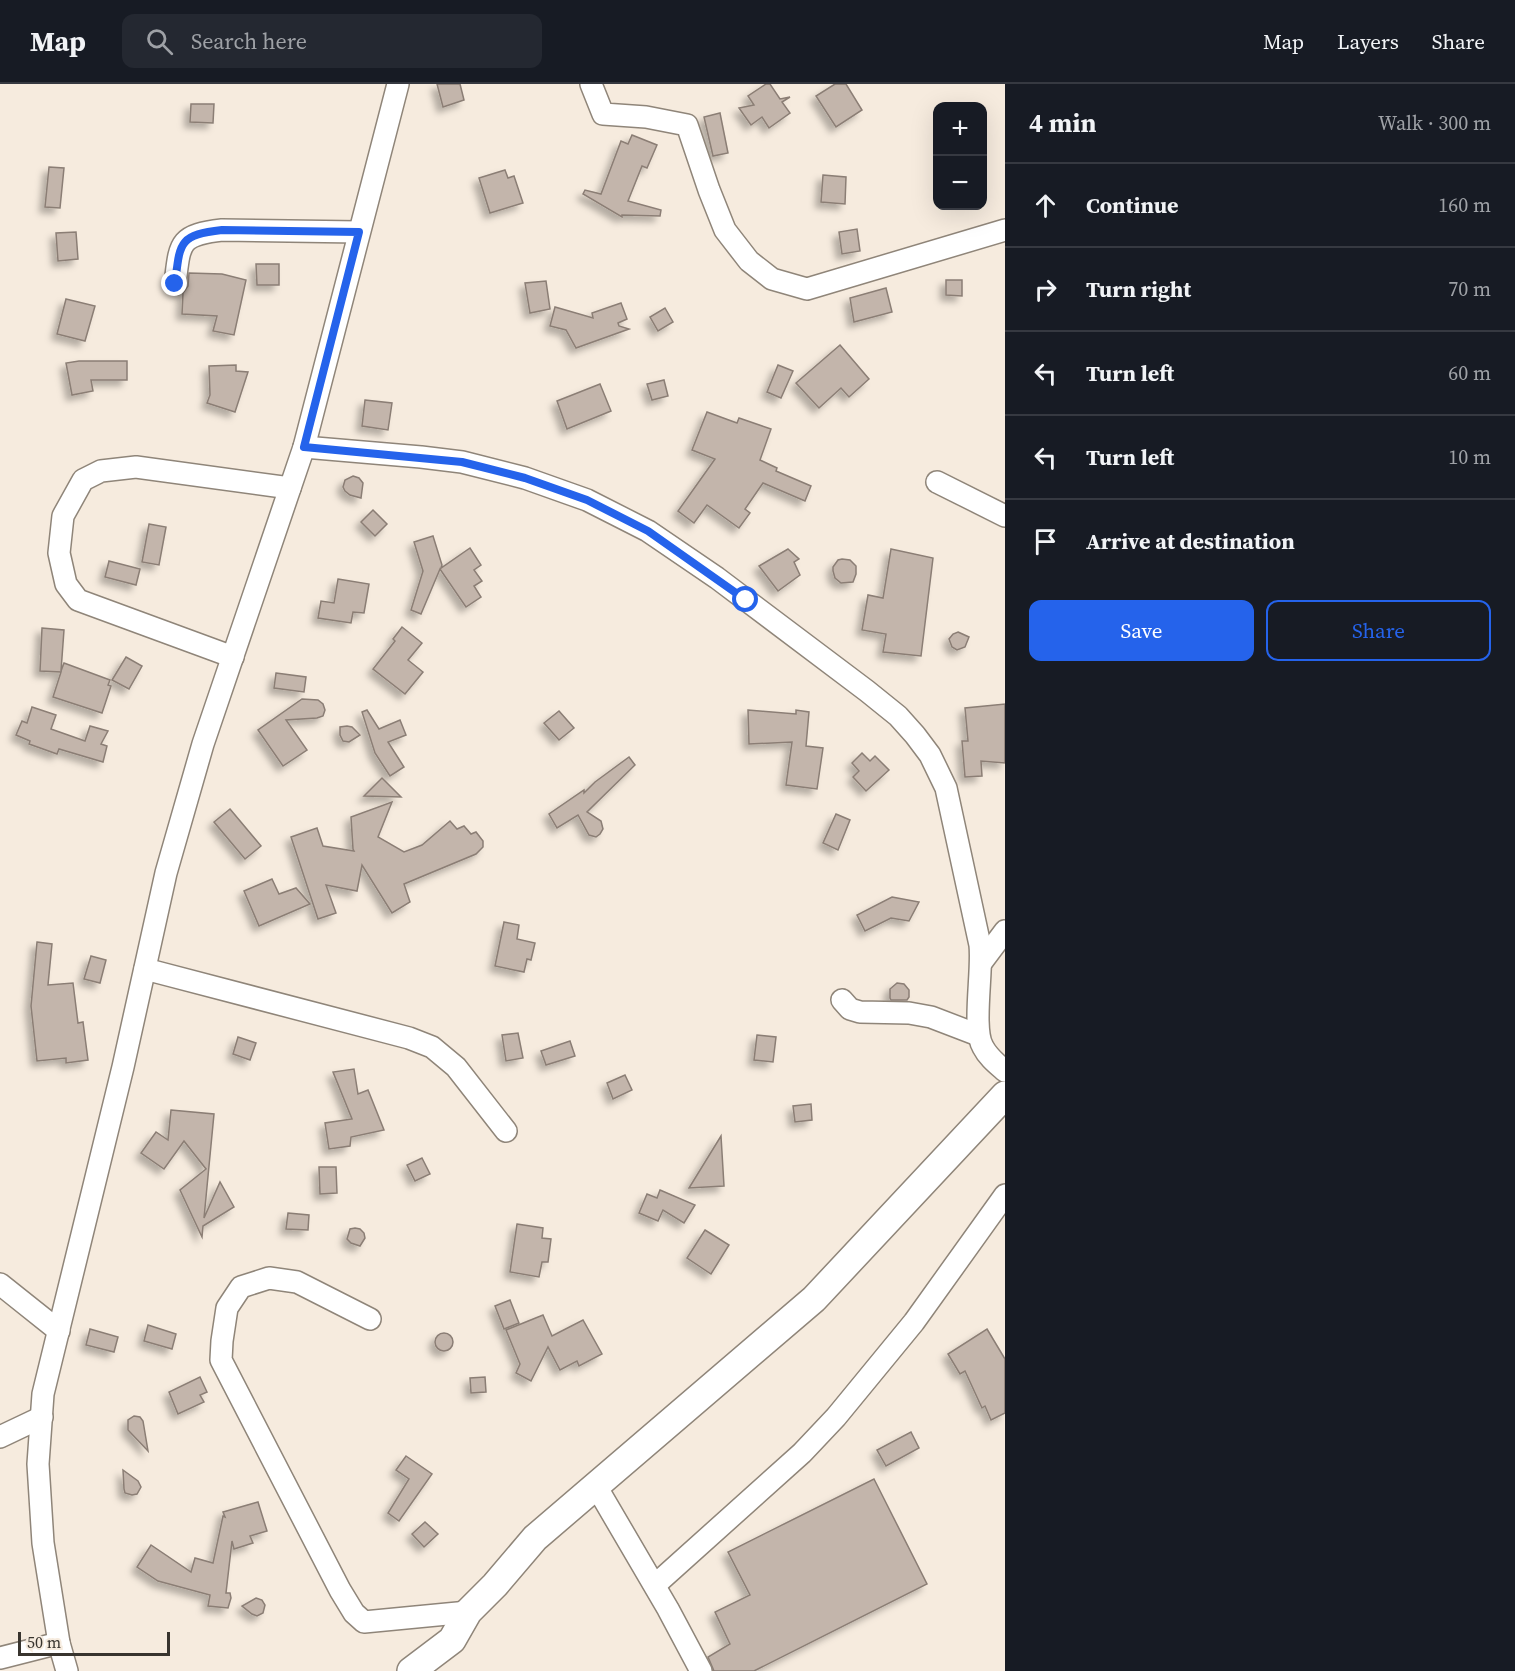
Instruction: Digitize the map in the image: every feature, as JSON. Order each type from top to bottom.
[{"type":"main road","points":[[411,1671],[452,1640],[468,1612],[495,1585],[535,1538],[814,1299],[1005,1095]]},
{"type":"street","points":[[67,1671],[59,1643],[43,1543],[38,1464],[43,1394],[172,852],[203,744],[304,447],[398,84]]},
{"type":"street","points":[[591,84],[603,114],[646,117],[687,125],[709,190],[726,230],[749,261],[772,279],[807,289],[1005,230]]},
{"type":"street","points":[[175,284],[179,251],[183,242],[207,232],[222,230],[359,232]]},
{"type":"street","points":[[304,447],[462,462],[525,478],[587,500],[648,531],[725,585],[898,716],[915,735],[946,788],[980,945],[978,1035],[987,1054],[1005,1071]]},
{"type":"street","points":[[233,657],[78,600],[66,584],[59,553],[63,516],[83,480],[101,471],[136,467],[290,488]]},
{"type":"street","points":[[937,482],[1005,516]]},
{"type":"street","points":[[981,963],[1005,931]]},
{"type":"street","points":[[145,969],[409,1038],[432,1047],[456,1067],[506,1131]]},
{"type":"street","points":[[842,1000],[850,1009],[860,1012],[909,1013],[931,1017],[978,1035]]},
{"type":"street","points":[[655,1585],[802,1454],[836,1417],[914,1322],[1005,1195]]},
{"type":"street","points":[[370,1319],[297,1282],[269,1278],[242,1287],[226,1308],[221,1360],[354,1613],[364,1622],[468,1612]]},
{"type":"street","points":[[0,1284],[59,1331]]},
{"type":"street","points":[[0,1437],[42,1417]]},
{"type":"street","points":[[596,1486],[655,1585],[701,1671]]},
{"type":"street","points":[[0,1658],[59,1643]]},
{"type":"building","points":[[437,84],[460,84],[464,100],[443,107]]},
{"type":"building","points":[[766,84],[770,84],[780,99],[790,97],[782,102],[790,113],[769,128],[762,117],[751,125],[739,108],[754,105],[748,96]]},
{"type":"building","points":[[835,84],[846,84],[862,110],[836,127],[816,96]]},
{"type":"building","points":[[191,104],[214,104],[213,123],[190,122]]},
{"type":"building","points":[[720,113],[728,153],[713,156],[704,117]]},
{"type":"building","points":[[632,135],[657,145],[647,168],[642,166],[628,201],[661,210],[660,216],[622,215],[622,217],[583,194],[585,190],[601,194],[621,141],[628,144]]},
{"type":"building","points":[[49,167],[64,168],[60,208],[45,207]]},
{"type":"building","points":[[505,170],[508,178],[514,176],[523,203],[490,213],[479,178]]},
{"type":"building","points":[[823,175],[846,177],[845,204],[821,202]]},
{"type":"building","points":[[857,229],[860,251],[842,254],[839,232]]},
{"type":"building","points":[[76,232],[78,259],[58,261],[56,233]]},
{"type":"building","points":[[256,264],[279,264],[279,285],[257,285]]},
{"type":"building","points":[[189,273],[222,274],[246,280],[234,335],[213,331],[217,316],[182,314],[183,293],[188,286]]},
{"type":"building","points":[[946,280],[962,280],[962,296],[946,295]]},
{"type":"building","points":[[546,281],[550,309],[530,313],[525,283]]},
{"type":"building","points":[[886,288],[892,312],[854,322],[850,298]]},
{"type":"building","points":[[66,299],[95,306],[85,341],[57,334]]},
{"type":"building","points":[[621,303],[627,319],[618,323],[619,326],[629,329],[576,348],[566,330],[550,326],[555,307],[593,318],[592,313]]},
{"type":"building","points":[[665,308],[673,322],[658,331],[650,317]]},
{"type":"building","points":[[840,345],[869,379],[849,397],[841,388],[819,408],[796,383]]},
{"type":"building","points":[[127,361],[127,380],[91,380],[93,391],[72,395],[66,363]]},
{"type":"building","points":[[236,365],[236,371],[248,372],[235,412],[207,403],[210,395],[209,366]]},
{"type":"building","points":[[778,365],[793,371],[781,398],[767,392]]},
{"type":"building","points":[[664,380],[668,396],[652,400],[647,384]]},
{"type":"building","points":[[600,384],[611,411],[567,429],[557,401]]},
{"type":"building","points":[[365,400],[392,403],[388,430],[362,426]]},
{"type":"building","points":[[707,412],[737,423],[739,418],[771,429],[760,460],[777,468],[776,471],[811,486],[805,501],[763,483],[745,509],[750,513],[739,528],[707,505],[694,523],[678,511],[715,459],[692,450]]},
{"type":"building","points":[[353,476],[359,478],[363,483],[361,498],[350,495],[343,487],[345,480]]},
{"type":"building","points":[[373,510],[387,524],[375,536],[361,522]]},
{"type":"building","points":[[149,524],[166,527],[159,565],[142,562]]},
{"type":"building","points":[[433,536],[441,568],[470,548],[481,565],[474,570],[482,581],[474,586],[481,597],[466,607],[440,569],[421,614],[411,610],[423,571],[414,542]]},
{"type":"building","points":[[788,549],[799,559],[794,562],[800,575],[778,591],[759,566]]},
{"type":"building","points":[[891,549],[933,558],[921,656],[883,652],[886,634],[862,630],[868,595],[883,598]]},
{"type":"building","points":[[838,560],[850,560],[856,566],[853,582],[841,583],[835,578],[833,567]]},
{"type":"building","points":[[109,561],[140,569],[136,585],[105,577]]},
{"type":"building","points":[[338,579],[369,584],[364,613],[353,612],[351,623],[318,618],[321,601],[334,603]]},
{"type":"building","points":[[402,627],[422,643],[408,660],[423,672],[405,694],[373,669],[395,641],[393,639]]},
{"type":"building","points":[[42,628],[64,630],[61,671],[64,663],[110,680],[108,685],[111,686],[102,713],[53,697],[61,672],[40,671]]},
{"type":"building","points":[[958,632],[969,637],[965,647],[957,650],[952,647],[949,639]]},
{"type":"building","points":[[126,657],[142,666],[129,689],[112,680]]},
{"type":"building","points":[[276,673],[306,677],[304,692],[274,688]]},
{"type":"building","points":[[302,699],[318,700],[323,704],[325,710],[323,716],[317,718],[286,720],[307,750],[283,766],[258,730]]},
{"type":"building","points":[[1005,704],[1005,763],[981,761],[982,776],[965,777],[962,741],[968,741],[965,708]]},
{"type":"building","points":[[32,707],[56,715],[51,729],[85,741],[90,726],[108,731],[101,744],[107,746],[103,762],[59,749],[57,754],[29,744],[30,741],[16,735],[22,721],[27,723]]},
{"type":"building","points":[[367,710],[379,729],[400,720],[406,735],[388,742],[404,767],[390,776],[375,753],[362,712]]},
{"type":"building","points":[[748,710],[796,714],[796,710],[809,712],[806,746],[823,748],[817,789],[786,785],[792,742],[749,744]]},
{"type":"building","points":[[559,711],[574,728],[559,740],[544,723]]},
{"type":"building","points":[[340,727],[352,727],[360,735],[349,742],[343,741],[340,735]]},
{"type":"building","points":[[862,753],[870,761],[875,756],[889,770],[866,791],[853,777],[859,771],[852,763]]},
{"type":"building","points":[[629,757],[635,765],[587,812],[601,821],[603,829],[600,834],[596,837],[589,835],[578,815],[557,828],[549,814],[584,790],[584,793]]},
{"type":"building","points":[[382,778],[401,797],[364,796]]},
{"type":"building","points":[[392,802],[378,837],[404,852],[422,845],[450,821],[457,829],[464,826],[471,834],[476,832],[483,841],[483,847],[476,854],[404,884],[410,902],[392,913],[362,865],[357,891],[326,885],[336,913],[318,919],[291,837],[317,828],[323,846],[354,851],[351,817]]},
{"type":"building","points":[[230,809],[261,846],[245,859],[214,822]]},
{"type":"building","points":[[836,814],[850,820],[838,850],[823,843]]},
{"type":"building","points":[[272,879],[279,894],[296,888],[310,904],[259,926],[244,891]]},
{"type":"building","points":[[892,897],[919,902],[909,921],[891,918],[865,931],[857,915]]},
{"type":"building","points":[[504,922],[519,925],[517,939],[535,943],[531,960],[527,959],[524,972],[495,966]]},
{"type":"building","points":[[37,942],[52,944],[48,985],[73,983],[78,1023],[83,1022],[88,1060],[66,1063],[66,1058],[37,1061],[31,1006]]},
{"type":"building","points":[[91,956],[106,960],[100,983],[84,979]]},
{"type":"building","points":[[897,983],[904,984],[909,990],[907,1000],[891,1000],[890,989]]},
{"type":"building","points":[[518,1033],[523,1058],[506,1061],[502,1035]]},
{"type":"building","points":[[757,1035],[776,1037],[773,1062],[754,1060]]},
{"type":"building","points":[[238,1037],[256,1043],[250,1060],[233,1054]]},
{"type":"building","points":[[570,1041],[575,1056],[546,1065],[541,1051]]},
{"type":"building","points":[[354,1069],[358,1094],[368,1090],[384,1130],[351,1137],[350,1146],[329,1149],[325,1123],[352,1119],[333,1072]]},
{"type":"building","points":[[625,1075],[632,1090],[613,1099],[607,1083]]},
{"type":"building","points":[[811,1104],[812,1120],[795,1122],[793,1106]]},
{"type":"building","points":[[171,1110],[214,1114],[204,1218],[220,1182],[234,1207],[203,1226],[202,1237],[180,1190],[206,1169],[184,1141],[164,1169],[141,1153],[156,1132],[168,1140]]},
{"type":"building","points":[[721,1136],[724,1186],[689,1188]]},
{"type":"building","points":[[422,1158],[430,1174],[415,1181],[407,1165]]},
{"type":"building","points":[[319,1167],[336,1167],[337,1193],[320,1194]]},
{"type":"building","points":[[660,1190],[695,1205],[684,1223],[663,1210],[658,1221],[639,1213],[647,1194],[657,1198]]},
{"type":"building","points":[[288,1213],[309,1215],[308,1230],[286,1229]]},
{"type":"building","points":[[517,1224],[543,1228],[542,1238],[551,1239],[548,1262],[542,1262],[539,1277],[510,1272]]},
{"type":"building","points":[[355,1228],[364,1233],[365,1238],[360,1246],[347,1239],[350,1229]]},
{"type":"building","points":[[705,1230],[729,1245],[711,1274],[687,1258]]},
{"type":"building","points":[[510,1300],[519,1323],[504,1329],[495,1306]]},
{"type":"building","points":[[543,1315],[552,1336],[583,1320],[602,1354],[579,1366],[577,1361],[560,1370],[548,1347],[531,1381],[516,1373],[520,1364],[506,1330]]},
{"type":"building","points":[[148,1325],[176,1334],[172,1349],[144,1341]]},
{"type":"building","points":[[90,1329],[118,1337],[114,1352],[86,1345]]},
{"type":"building","points":[[987,1329],[1005,1359],[1005,1413],[991,1420],[985,1406],[982,1408],[965,1371],[960,1374],[948,1354]]},
{"type":"building","points":[[444,1333],[450,1336],[453,1342],[450,1348],[444,1351],[438,1348],[435,1342],[438,1336]]},
{"type":"building","points":[[200,1377],[207,1392],[200,1395],[204,1402],[178,1414],[169,1392]]},
{"type":"building","points":[[485,1377],[486,1392],[471,1393],[470,1378]]},
{"type":"building","points":[[134,1416],[140,1417],[143,1421],[148,1451],[128,1430],[128,1420]]},
{"type":"building","points":[[911,1432],[919,1448],[886,1466],[877,1450]]},
{"type":"building","points":[[406,1456],[432,1474],[399,1521],[388,1513],[409,1479],[396,1470]]},
{"type":"building","points":[[123,1470],[138,1481],[141,1487],[137,1494],[125,1493]]},
{"type":"building","points":[[874,1479],[927,1584],[754,1671],[714,1671],[708,1657],[730,1644],[715,1612],[750,1595],[728,1552]]},
{"type":"building","points":[[258,1502],[267,1531],[250,1536],[253,1543],[234,1549],[232,1541],[226,1593],[230,1593],[231,1598],[228,1608],[208,1606],[210,1595],[158,1581],[137,1567],[151,1545],[191,1572],[195,1558],[213,1563],[223,1516],[225,1517],[223,1512]]},
{"type":"building","points":[[425,1522],[438,1534],[424,1547],[412,1534]]},
{"type":"building","points":[[256,1598],[262,1600],[265,1605],[263,1613],[257,1616],[242,1606]]},
{"type":"route","points":[[175,284],[179,251],[183,242],[207,232],[222,230],[359,232],[304,447],[462,462],[525,478],[587,500],[648,531],[746,600]]}]
